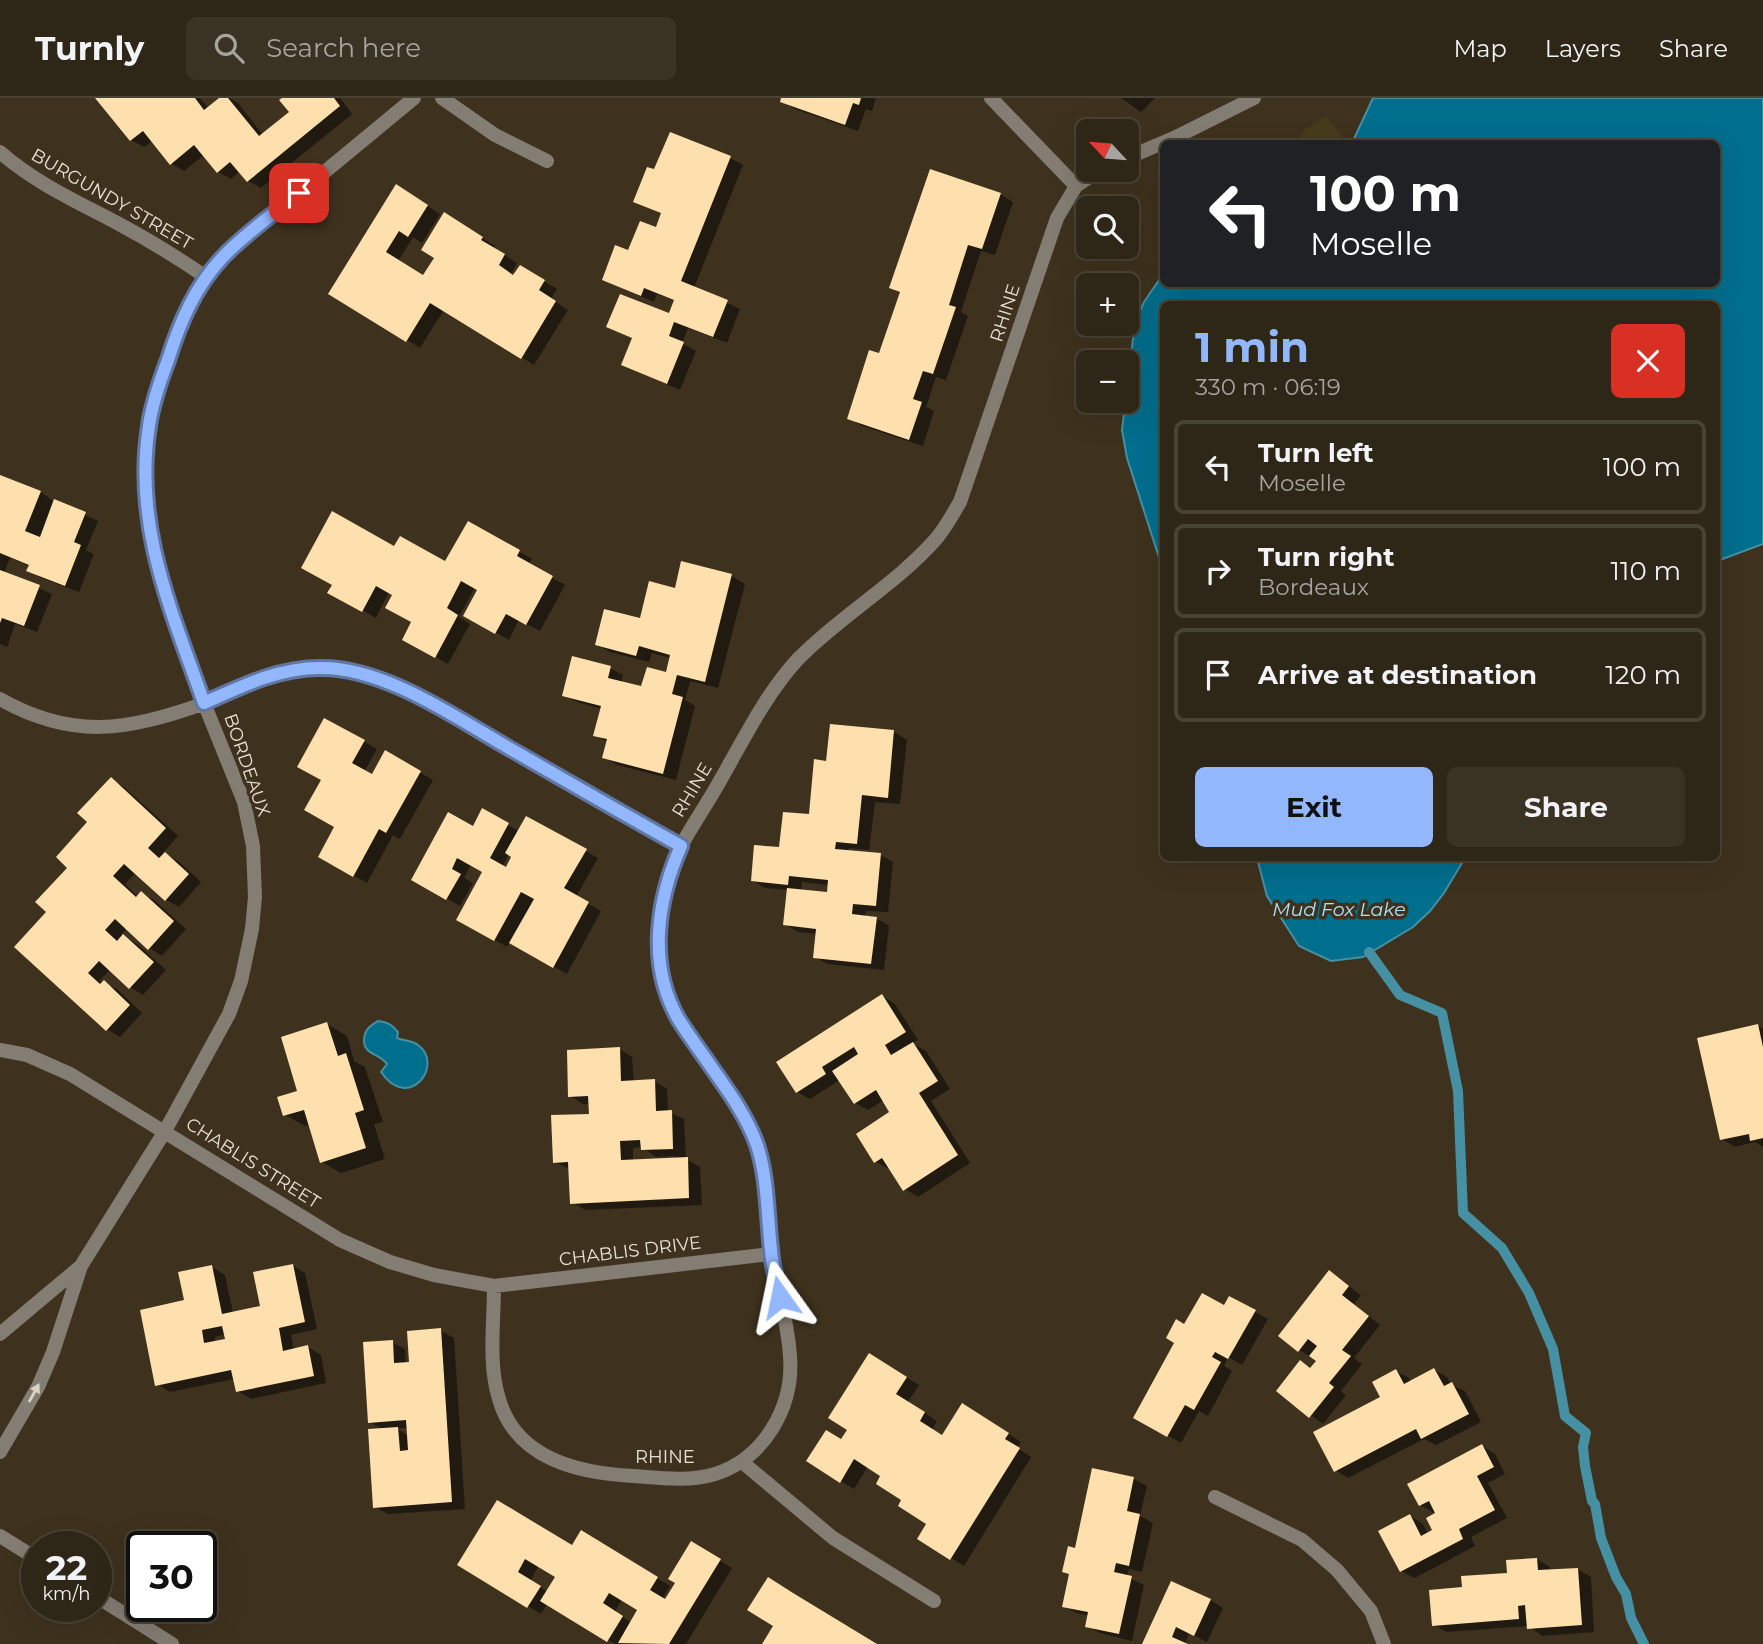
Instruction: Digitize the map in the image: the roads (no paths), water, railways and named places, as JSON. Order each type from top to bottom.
[{"type":"street","name":"BORDEAUX","points":[[0,1452],[38,1387],[53,1352],[81,1266],[165,1131],[229,1014],[247,954],[255,897],[253,846],[244,802],[204,703],[161,583],[149,535],[146,482],[149,427],[157,393],[185,311],[223,256],[414,98]]},
{"type":"street","points":[[442,98],[495,135],[547,161]]},
{"type":"street","points":[[991,98],[1076,186]]},
{"type":"street","points":[[1169,140],[1254,98]]},
{"type":"street","points":[[1139,153],[1160,144]]},
{"type":"street","name":"BURGUNDY STREET","points":[[0,152],[42,184],[162,248],[206,277]]},
{"type":"street","name":"RHINE","points":[[494,1286],[494,1371],[498,1398],[508,1420],[522,1438],[548,1458],[568,1467],[588,1471],[689,1478],[714,1474],[742,1462],[766,1439],[776,1422],[786,1401],[790,1355],[771,1254],[765,1183],[757,1145],[740,1107],[677,1018],[665,988],[658,952],[661,903],[668,875],[681,846],[772,690],[800,658],[937,539],[960,502],[1057,218],[1076,186],[1082,182]]},
{"type":"street","points":[[0,699],[45,721],[73,727],[102,727],[132,724],[204,703],[261,677],[295,669],[323,667],[369,676],[436,706],[681,846]]},
{"type":"street","name":"CHABLIS STREET","points":[[0,1050],[27,1055],[70,1074],[340,1240],[390,1262],[433,1275],[494,1286]]},
{"type":"street","name":"CHABLIS DRIVE","points":[[494,1286],[771,1254]]},
{"type":"street","name":"BORDEAUX","points":[[0,1334],[81,1266]]},
{"type":"street","points":[[742,1462],[834,1538],[934,1601]]},
{"type":"street","points":[[1215,1497],[1302,1540],[1337,1570],[1371,1611],[1384,1644]]},
{"type":"street","points":[[0,1536],[21,1549]]},
{"type":"street","points":[[112,1606],[172,1644]]},
{"type":"water","points":[[1373,98],[1763,98],[1763,544],[1720,560],[1720,301],[1160,301],[1160,561],[1127,458],[1122,430],[1124,413],[1139,413],[1139,350],[1132,350],[1133,339],[1134,336],[1139,336],[1139,313],[1160,279],[1160,287],[1720,287],[1720,140],[1353,140]]},
{"type":"water","name":"Mud Fox Lake","points":[[1258,861],[1463,861],[1430,911],[1413,927],[1363,957],[1331,961],[1299,946],[1267,896]]},
{"type":"water","points":[[378,1021],[392,1026],[398,1032],[397,1038],[415,1043],[425,1053],[428,1063],[426,1073],[412,1086],[402,1088],[392,1083],[381,1072],[387,1064],[366,1048],[365,1033]]},
{"type":"waterway","points":[[1369,952],[1400,995],[1442,1013],[1458,1091],[1463,1213],[1502,1248],[1529,1293],[1553,1349],[1565,1416],[1586,1433],[1583,1447],[1585,1466],[1601,1538],[1616,1577],[1626,1594],[1631,1618],[1644,1644]]}]
